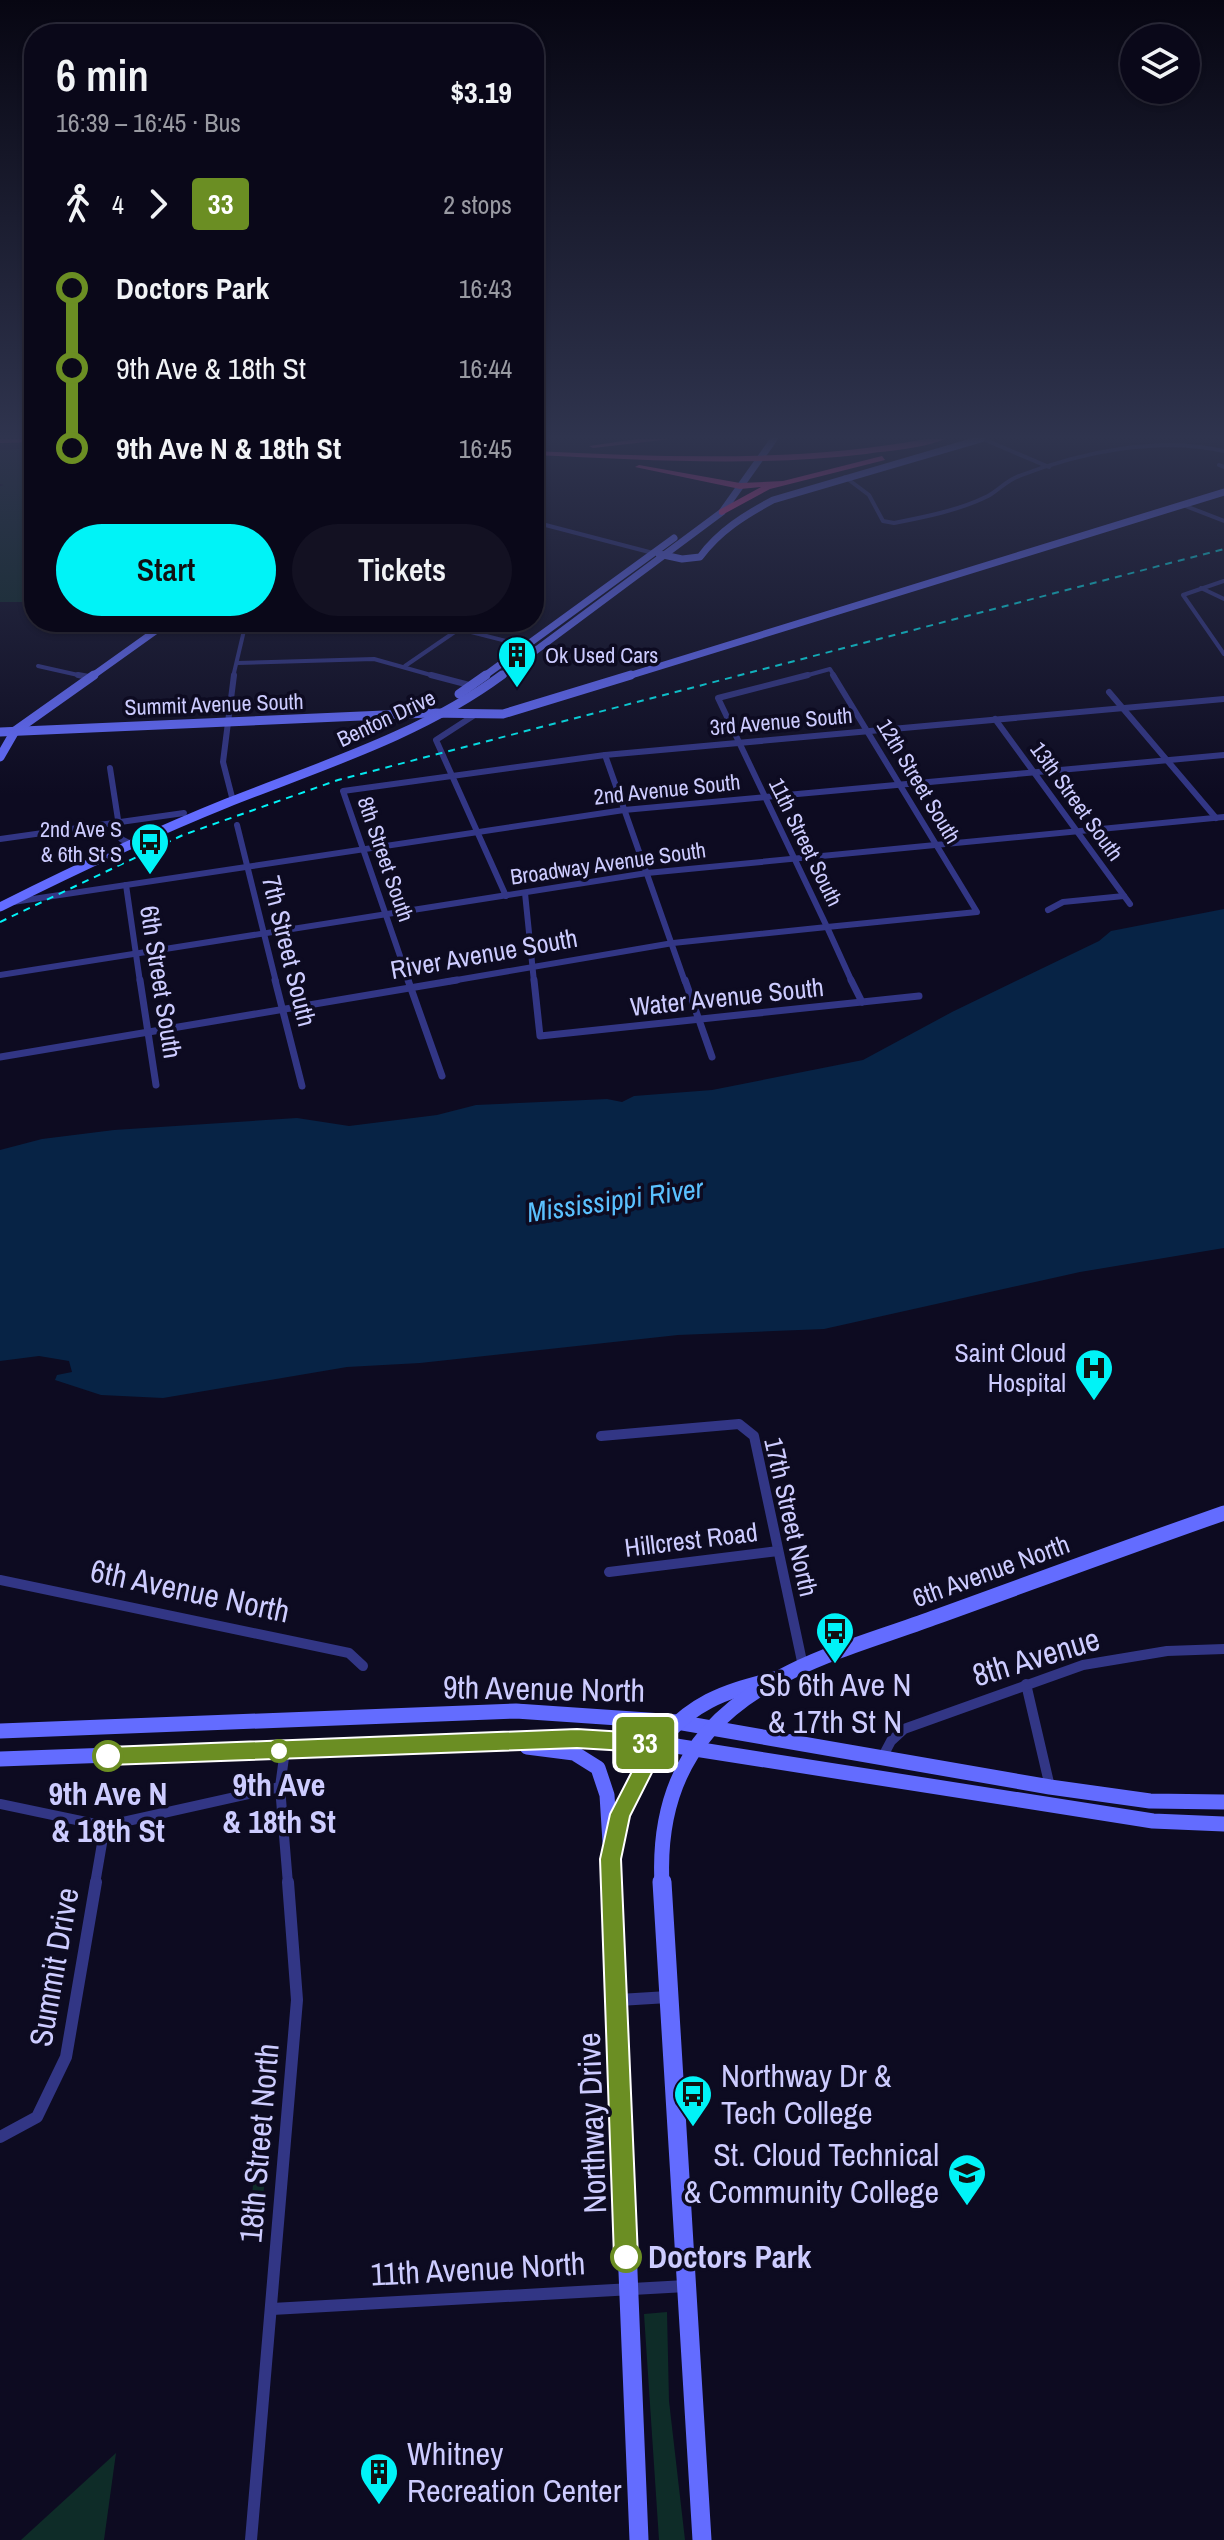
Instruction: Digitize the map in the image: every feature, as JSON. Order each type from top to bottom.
[{"type":"main road","name":"Benton Drive","points":[[2,903],[125,841],[429,713],[471,686],[647,558]]},
{"type":"main road","name":"Benton Drive","points":[[2,903],[184,813],[368,749],[442,714],[483,689],[662,558]]},
{"type":"main road","name":"Summit Avenue South","points":[[0,732],[429,713],[473,716],[503,714],[1014,558]]},
{"type":"main road","points":[[0,757],[15,731],[154,632]]},
{"type":"main road","points":[[470,696],[466,710],[473,716]]},
{"type":"main road","points":[[382,715],[397,721],[395,729]]},
{"type":"main road","points":[[43,885],[45,892],[52,893]]},
{"type":"main road","name":"6th Avenue North","points":[[710,1730],[777,1678],[803,1666],[1224,1513]]},
{"type":"main road","name":"6th Avenue North","points":[[677,1722],[736,1686],[777,1678]]},
{"type":"main road","name":"9th Avenue North","points":[[0,1731],[516,1711],[677,1722],[1050,1787],[1150,1801],[1224,1802]]},
{"type":"main road","name":"Northway Drive","points":[[639,2540],[611,1859],[620,1814],[657,1743],[677,1722]]},
{"type":"main road","points":[[702,2540],[668,1997],[661,1831],[673,1787],[710,1730]]},
{"type":"main road","name":"9th Avenue North","points":[[0,1759],[577,1738],[657,1743],[1153,1821],[1224,1824]]},
{"type":"main road","points":[[456,1741],[558,1749],[593,1759],[601,1770],[608,1791],[611,1859]]},
{"type":"street","points":[[1224,581],[1183,595],[1224,654]]},
{"type":"street","points":[[1201,588],[1224,599]]},
{"type":"street","points":[[232,798],[223,775],[222,750],[244,632]]},
{"type":"street","points":[[405,666],[455,632]]},
{"type":"street","points":[[471,632],[537,649]]},
{"type":"street","points":[[1211,636],[1224,632]]},
{"type":"street","points":[[237,663],[362,658],[405,666],[483,689]]},
{"type":"street","points":[[38,666],[89,677]]},
{"type":"street","name":"11th Street South","points":[[830,669],[718,698],[862,1002]]},
{"type":"street","name":"12th Street South","points":[[830,669],[977,912]]},
{"type":"street","points":[[1109,692],[1216,818]]},
{"type":"street","name":"3rd Avenue South","points":[[343,791],[605,755],[1224,699]]},
{"type":"street","points":[[473,716],[440,740],[451,775],[506,896]]},
{"type":"street","name":"13th Street South","points":[[995,719],[1130,904]]},
{"type":"street","name":"2nd Avenue South","points":[[2,903],[624,810],[1224,754]]},
{"type":"street","points":[[605,755],[712,1057]]},
{"type":"street","points":[[110,768],[117,823],[125,841]]},
{"type":"street","name":"8th Street South","points":[[343,791],[442,1076]]},
{"type":"street","points":[[0,839],[184,813]]},
{"type":"street","name":"Broadway Avenue South","points":[[0,975],[647,873],[1224,817]]},
{"type":"street","name":"7th Street South","points":[[237,825],[302,1086]]},
{"type":"street","name":"2nd Avenue South","points":[[2,903],[52,893],[126,885]]},
{"type":"street","name":"6th Street South","points":[[126,885],[156,1085]]},
{"type":"street","points":[[525,893],[532,966]]},
{"type":"street","points":[[1048,910],[1063,902],[1124,896]]},
{"type":"street","name":"River Avenue South","points":[[0,1057],[673,943],[977,912]]},
{"type":"street","name":"Water Avenue South","points":[[532,966],[540,1036],[919,996]]},
{"type":"street","name":"17th Street North","points":[[601,1436],[739,1424],[754,1436],[803,1666]]},
{"type":"street","name":"Hillcrest Road","points":[[609,1572],[778,1551]]},
{"type":"street","name":"6th Avenue North","points":[[0,1580],[349,1653],[363,1666]]},
{"type":"street","name":"8th Avenue","points":[[882,1758],[891,1741],[904,1729],[1083,1665],[1167,1651],[1224,1649]]},
{"type":"street","points":[[1026,1684],[1050,1787]]},
{"type":"street","name":"18th Street North","points":[[251,2540],[297,2000],[280,1787],[285,1750]]},
{"type":"street","points":[[0,1804],[105,1826],[280,1787]]},
{"type":"street","name":"Summit Drive","points":[[0,2137],[37,2117],[66,2057],[105,1826]]},
{"type":"street","points":[[618,2000],[668,1997]]},
{"type":"street","name":"11th Avenue North","points":[[272,2309],[686,2286]]},
{"type":"green space","points":[[0,558],[24,558],[24,602],[0,602]]},
{"type":"green space","points":[[266,2144],[269,2146],[261,2212],[251,2208],[256,2150]]},
{"type":"green space","points":[[667,2312],[669,2401],[685,2540],[659,2540],[644,2314]]},
{"type":"green space","points":[[116,2453],[104,2540],[21,2540]]},
{"type":"water","name":"Mississippi River","points":[[1224,909],[1224,1248],[1080,1272],[824,1329],[678,1335],[420,1363],[347,1367],[163,1398],[101,1395],[55,1380],[57,1375],[72,1372],[69,1361],[39,1356],[0,1361],[0,1150],[42,1139],[114,1130],[297,1118],[349,1126],[437,1115],[476,1105],[607,1099],[622,1102],[634,1096],[712,1090],[863,1060],[952,1012],[1099,941],[1111,931]]},
{"type":"railway","points":[[0,922],[183,835],[338,780],[1191,558]]},
{"type":"bus line","name":"33","points":[[108,1756],[577,1738],[657,1743],[620,1814],[611,1859],[626,2257]]},
{"type":"place","name":"Ok Used Cars","points":[[517,689]]},
{"type":"place","name":"2nd Ave S & 6th St S","points":[[150,876]]},
{"type":"place","name":"Saint Cloud Hospital","points":[[1094,1402]]},
{"type":"place","name":"Sb 6th Ave N & 17th St N","points":[[835,1665]]},
{"type":"place","name":"9th Ave & 18th St","points":[[279,1751]]},
{"type":"place","name":"9th Ave N & 18th St","points":[[108,1756]]},
{"type":"place","name":"Northway Dr & Tech College","points":[[693,2128]]},
{"type":"place","name":"St. Cloud Technical & Community College","points":[[967,2207]]},
{"type":"place","name":"Doctors Park","points":[[626,2257]]},
{"type":"place","name":"Whitney Recreation Center","points":[[379,2506]]}]
